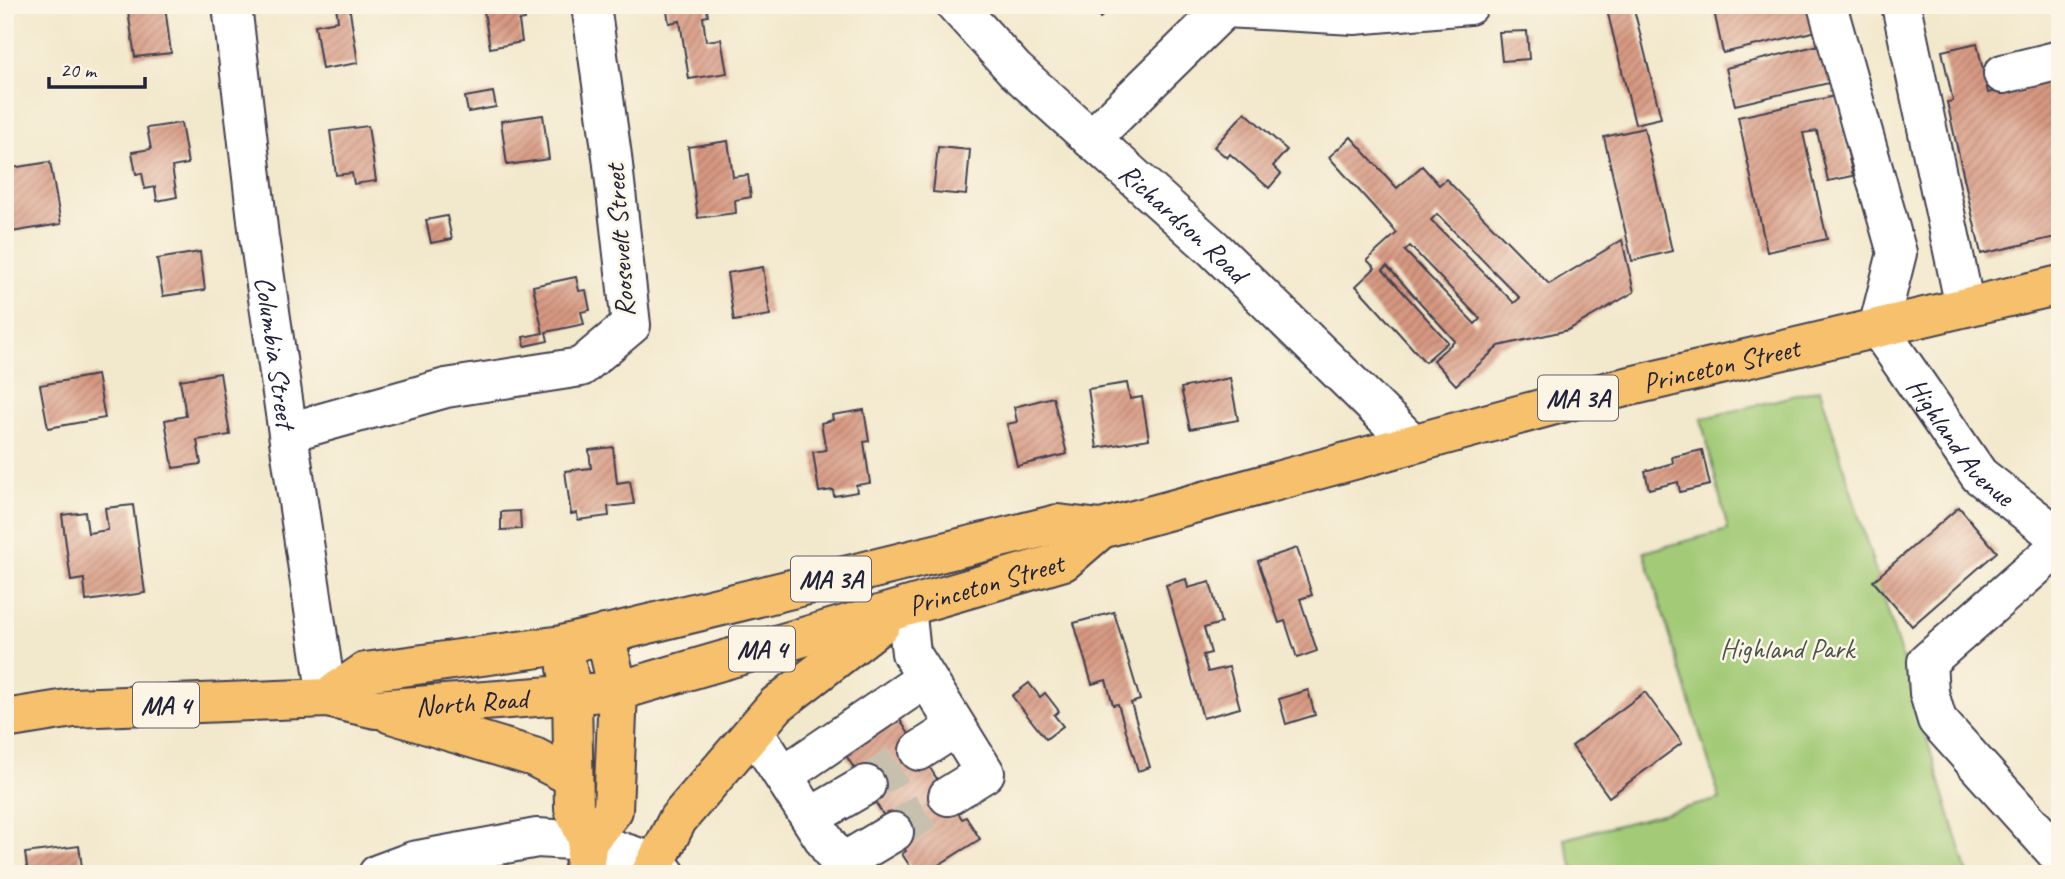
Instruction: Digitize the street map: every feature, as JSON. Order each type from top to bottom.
[{"type":"main road","name":"Princeton Street","points":[[562,645],[1058,524],[1101,529],[1411,442],[1588,396],[2060,285]]},
{"type":"main road","name":"Princeton Street","points":[[618,691],[1064,561],[1101,529]]},
{"type":"main road","name":"MA 3A","points":[[657,870],[678,819],[776,705],[858,639],[906,607]]},
{"type":"main road","points":[[585,857],[613,810],[618,691],[605,634]]},
{"type":"main road","name":"North Road","points":[[327,698],[365,672],[562,645]]},
{"type":"main road","points":[[562,645],[572,693],[574,809],[585,857]]},
{"type":"main road","name":"North Road","points":[[5,719],[73,708],[327,698],[376,709],[618,691]]},
{"type":"main road","points":[[376,709],[462,738],[534,757],[573,777]]},
{"type":"street","name":"Columbia Street","points":[[232,5],[259,237],[327,698]]},
{"type":"street","name":"Roosevelt Street","points":[[289,432],[446,388],[581,367],[631,325],[612,156],[591,5]]},
{"type":"street","name":"Richardson Road","points":[[956,5],[1015,70],[1214,249],[1411,442]]},
{"type":"street","points":[[1091,139],[1225,8],[1354,15],[1469,5]]},
{"type":"street","points":[[1826,5],[1897,253],[1878,328]]},
{"type":"street","points":[[1906,6],[1912,51],[1965,307]]},
{"type":"street","points":[[2003,74],[2060,60]]},
{"type":"street","name":"Highland Avenue","points":[[1878,328],[1979,475],[2060,538]]},
{"type":"street","points":[[2060,545],[1927,662],[1929,693],[1937,720],[2060,857]]},
{"type":"street","points":[[906,607],[911,653],[985,773],[948,796]]},
{"type":"street","points":[[784,775],[925,679]]},
{"type":"street","points":[[919,751],[956,727]]},
{"type":"street","points":[[754,731],[840,864],[894,832]]},
{"type":"street","points":[[811,817],[866,785]]},
{"type":"street","points":[[378,874],[413,861],[537,838],[585,857],[657,870]]},
{"type":"green space","name":"Highland Park","points":[[1820,389],[1968,874],[1575,874],[1564,839],[1720,799],[1644,552],[1728,530],[1701,419]]},
{"type":"building","points":[[336,5],[349,5],[358,63],[322,69],[315,25],[338,21]]},
{"type":"building","points":[[483,5],[523,5],[525,20],[519,21],[522,42],[490,48]]},
{"type":"building","points":[[666,5],[706,5],[708,16],[703,17],[706,41],[721,39],[727,73],[689,79],[680,21],[669,23]]},
{"type":"building","points":[[1090,5],[1116,5],[1100,18]]},
{"type":"building","points":[[1633,5],[1661,118],[1635,124],[1606,6]]},
{"type":"building","points":[[1741,5],[1815,5],[1821,30],[1723,53],[1714,11]]},
{"type":"building","points":[[165,6],[171,53],[135,57],[128,11]]},
{"type":"building","points":[[1527,31],[1529,59],[1502,61],[1499,32]]},
{"type":"building","points":[[1977,43],[1988,93],[2060,77],[2060,236],[1981,254],[1947,102],[1953,101],[1942,51]]},
{"type":"building","points":[[1823,44],[1833,82],[1735,105],[1726,68]]},
{"type":"building","points":[[493,92],[496,107],[468,112],[465,97]]},
{"type":"building","points":[[1835,96],[1853,176],[1828,181],[1817,131],[1803,133],[1827,239],[1767,252],[1738,117]]},
{"type":"building","points":[[1245,112],[1287,150],[1273,166],[1281,174],[1269,188],[1230,154],[1227,158],[1214,147]]},
{"type":"building","points":[[543,115],[549,159],[507,165],[501,121]]},
{"type":"building","points":[[181,123],[188,164],[172,167],[177,197],[157,201],[155,187],[145,189],[142,173],[136,174],[132,152],[151,149],[147,128]]},
{"type":"building","points":[[368,126],[376,181],[354,184],[352,173],[336,175],[330,131]]},
{"type":"building","points":[[1644,128],[1672,251],[1632,261],[1604,137]]},
{"type":"building","points":[[1351,137],[1397,188],[1422,166],[1439,185],[1446,179],[1549,284],[1622,240],[1634,292],[1568,330],[1499,346],[1456,385],[1433,360],[1455,341],[1387,266],[1383,270],[1448,342],[1425,362],[1356,286],[1375,268],[1367,260],[1397,233],[1329,157]],"holes":[[[1437,214],[1520,298],[1514,303],[1431,220]],[[1410,246],[1480,319],[1475,324],[1405,251]]]},
{"type":"building","points":[[728,141],[733,177],[748,175],[751,197],[735,200],[736,213],[698,218],[688,147]]},
{"type":"building","points":[[938,147],[970,150],[966,195],[933,192]]},
{"type":"building","points":[[50,162],[61,224],[5,233],[5,169]]},
{"type":"building","points":[[447,216],[452,239],[431,243],[426,220]]},
{"type":"building","points":[[200,252],[205,290],[163,296],[157,259]]},
{"type":"building","points":[[763,267],[770,315],[734,321],[727,273]]},
{"type":"building","points":[[576,277],[579,291],[586,290],[590,310],[581,312],[584,324],[546,332],[548,341],[525,346],[523,337],[543,333],[533,286]]},
{"type":"building","points":[[220,373],[230,435],[197,440],[201,464],[173,468],[165,420],[186,416],[180,380]]},
{"type":"building","points":[[97,375],[105,418],[48,428],[40,385]]},
{"type":"building","points":[[1230,378],[1238,420],[1190,429],[1181,388]]},
{"type":"building","points":[[1127,383],[1130,399],[1142,397],[1149,439],[1097,448],[1088,389]]},
{"type":"building","points":[[1053,397],[1067,454],[1017,466],[1007,424],[1017,422],[1014,407]]},
{"type":"building","points":[[864,410],[869,441],[864,442],[870,483],[856,485],[857,492],[834,496],[833,490],[819,492],[813,452],[826,450],[821,423],[833,420],[832,415]]},
{"type":"building","points":[[613,447],[617,483],[630,481],[634,504],[608,507],[609,516],[578,520],[577,513],[571,514],[565,471],[591,468],[589,450]]},
{"type":"building","points":[[1702,450],[1710,485],[1680,492],[1678,482],[1649,489],[1645,471],[1673,463],[1672,457]]},
{"type":"building","points":[[133,505],[145,593],[86,601],[84,579],[71,581],[62,515],[85,512],[88,533],[108,530],[105,508]]},
{"type":"building","points":[[1959,507],[1997,552],[1912,626],[1873,581]]},
{"type":"building","points":[[520,511],[521,529],[501,530],[501,512]]},
{"type":"building","points":[[1297,548],[1312,595],[1300,599],[1317,651],[1297,658],[1285,621],[1279,623],[1258,561]]},
{"type":"building","points":[[1186,579],[1188,588],[1210,582],[1221,623],[1204,628],[1211,653],[1203,655],[1208,672],[1229,667],[1240,708],[1203,718],[1166,585]]},
{"type":"building","points":[[1114,612],[1140,700],[1131,703],[1150,767],[1138,771],[1118,704],[1113,705],[1106,680],[1092,684],[1074,623]]},
{"type":"building","points":[[1029,683],[1040,697],[1045,693],[1059,711],[1054,715],[1063,726],[1046,739],[1012,696]]},
{"type":"building","points":[[1308,690],[1315,715],[1286,724],[1279,699]]},
{"type":"building","points":[[1645,692],[1682,743],[1609,797],[1572,746]]},
{"type":"building","points":[[897,715],[962,819],[966,817],[980,839],[924,874],[915,874],[902,854],[906,851],[842,749]]},
{"type":"building","points":[[79,846],[83,874],[28,874],[25,853]]},
{"type":"tunnel","points":[[866,785],[919,751]]},
{"type":"tunnel","points":[[894,832],[948,796]]}]
